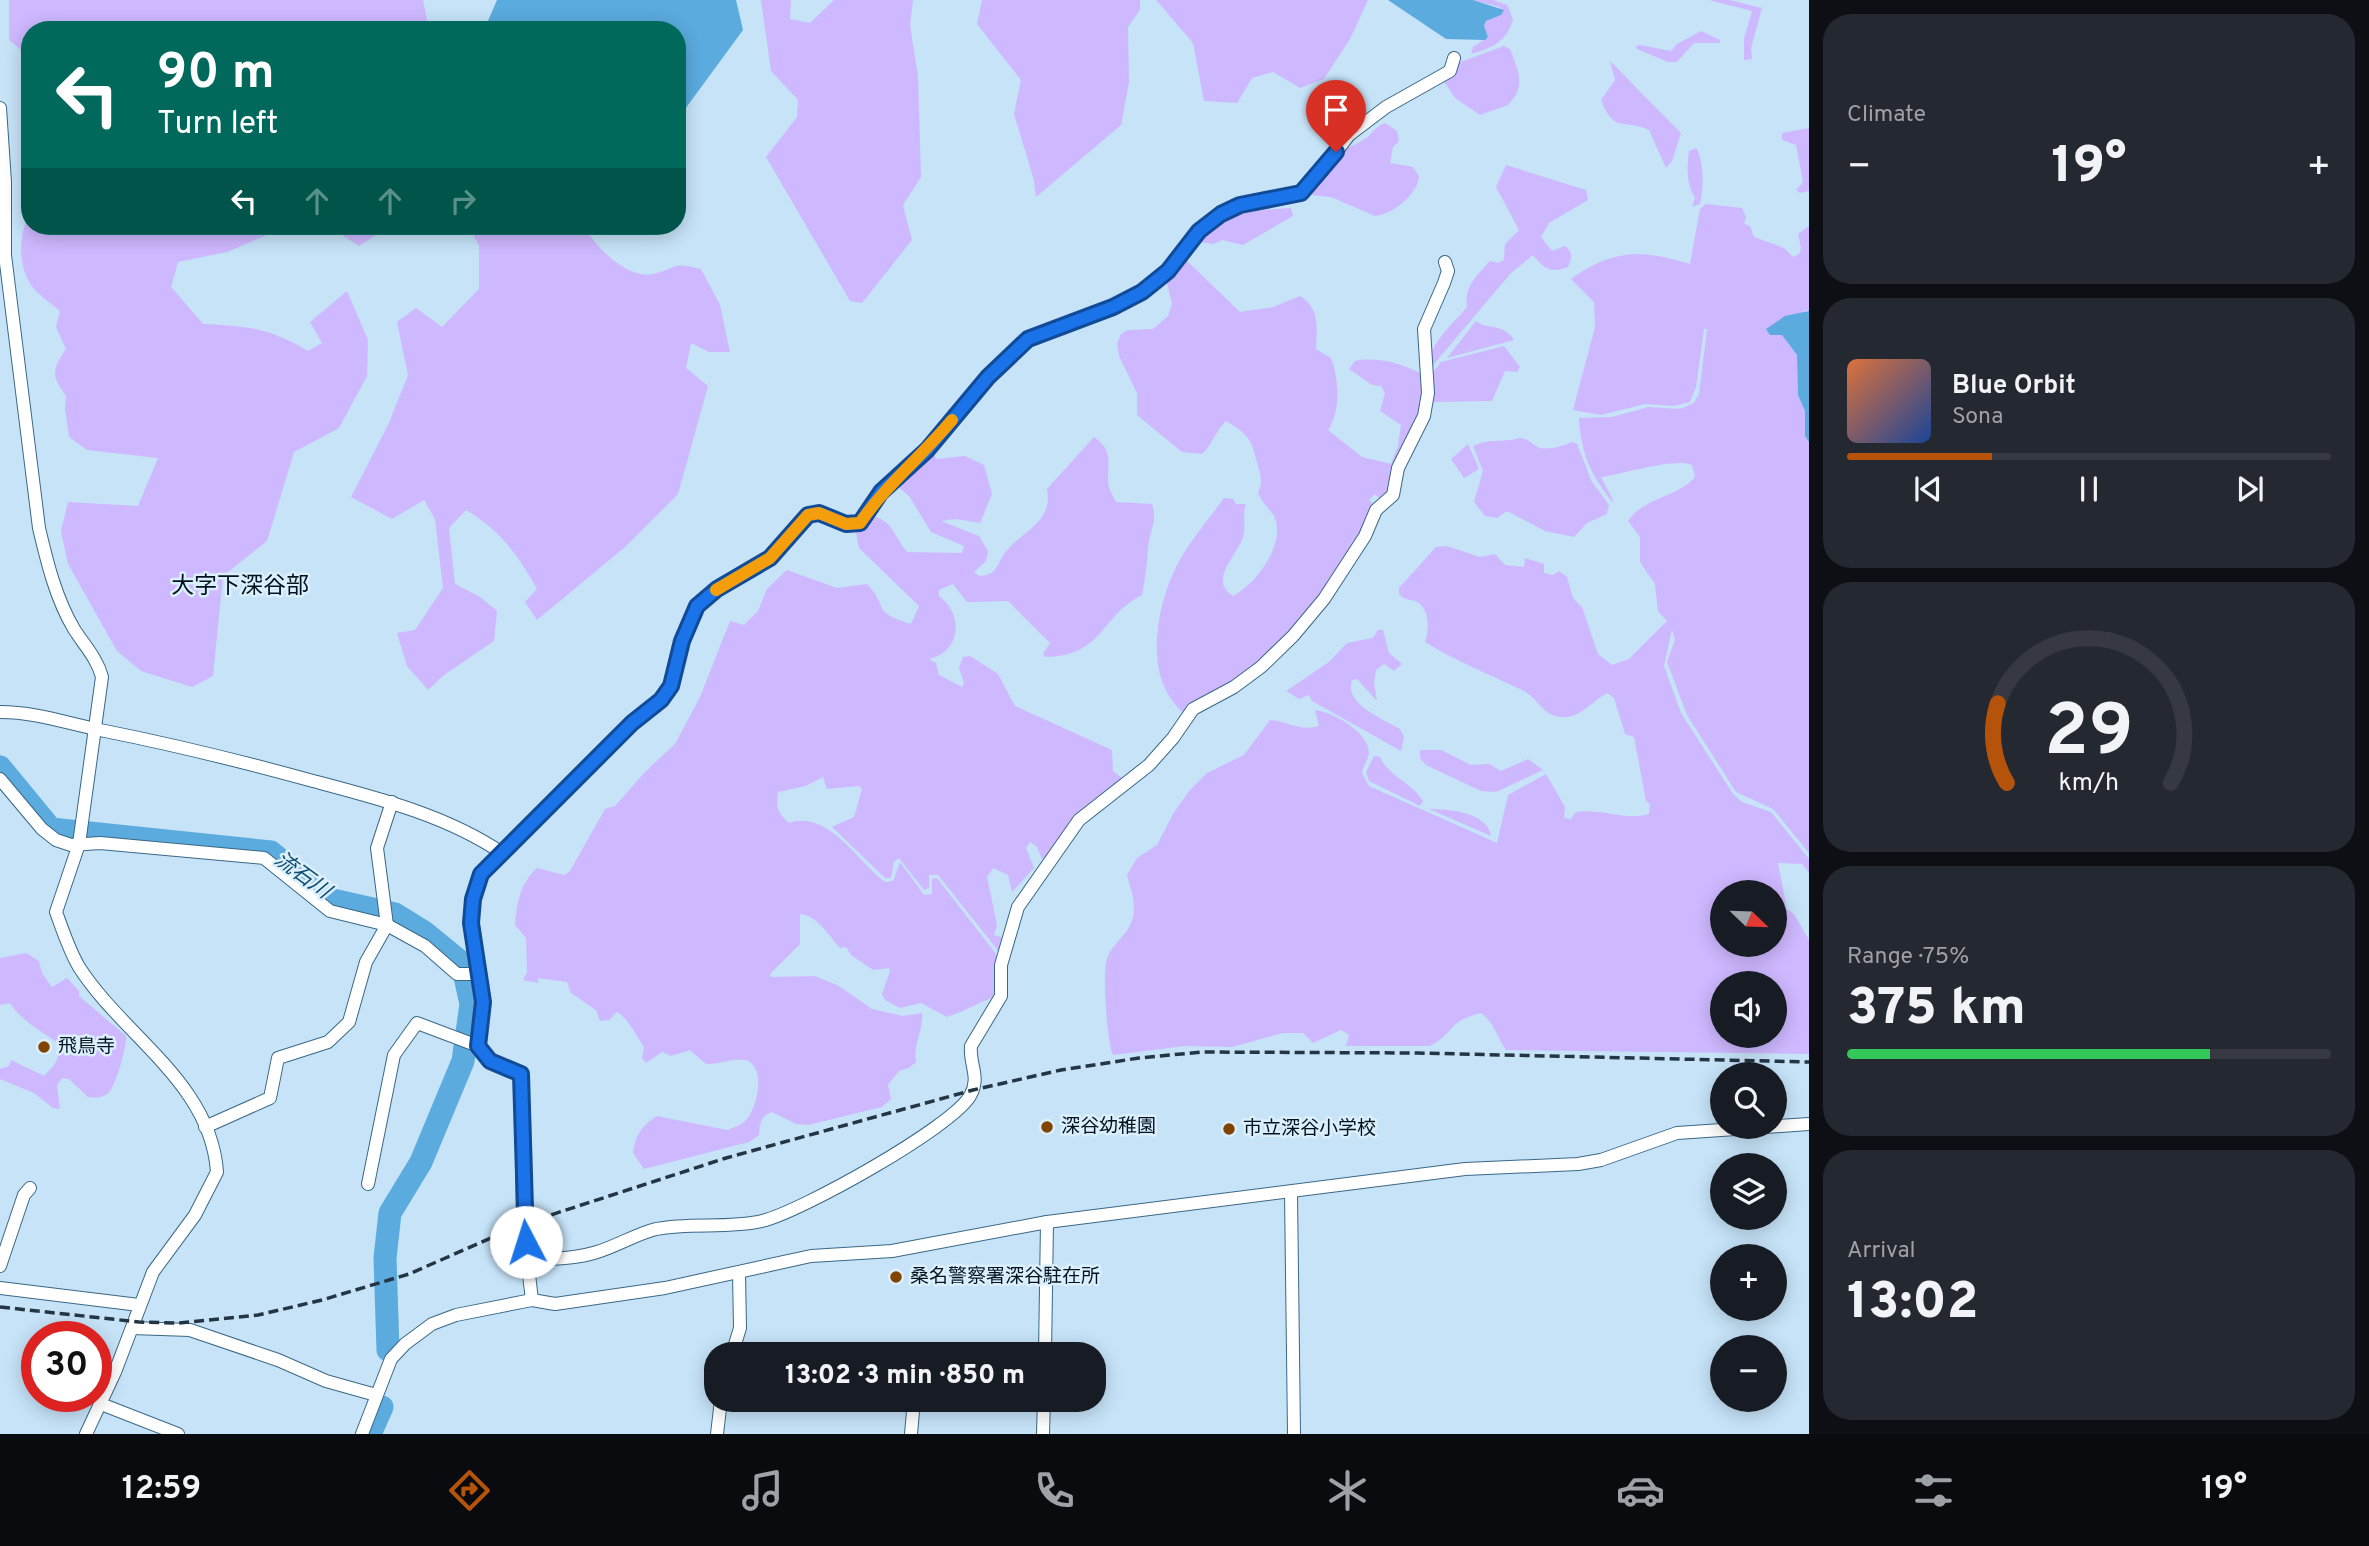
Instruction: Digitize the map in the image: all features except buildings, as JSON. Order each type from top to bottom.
[{"type":"street","points":[[478,1046],[483,1002],[471,923],[473,899],[481,874],[632,723],[661,700],[671,686],[682,641],[697,606],[717,589],[770,558],[808,515],[819,513],[846,524],[860,523],[881,492],[927,450],[988,377],[1028,339],[1113,307],[1142,292],[1168,271],[1199,231],[1221,214],[1240,205],[1285,197],[1308,188],[1349,135],[1387,107],[1450,71],[1454,58]]},
{"type":"street","points":[[0,108],[5,182],[5,255],[39,528],[46,559],[65,610],[98,664],[102,692],[79,844],[56,912],[79,966],[193,1100],[216,1163],[214,1181],[195,1215],[153,1272],[112,1377]]},
{"type":"street","points":[[528,1260],[583,1256],[652,1230],[672,1226],[727,1226],[785,1214],[837,1188],[896,1153],[968,1099],[977,1080],[971,1046],[1003,990],[1002,965],[1015,915],[1079,820],[1149,765],[1173,738],[1193,709],[1244,680],[1293,636],[1324,599],[1365,536],[1376,510],[1393,495],[1398,468],[1424,416],[1428,393],[1424,329],[1448,271],[1445,262]]},
{"type":"street","points":[[0,712],[49,716],[96,730],[194,749],[392,803],[478,837],[502,853]]},
{"type":"street","points":[[0,779],[42,829],[57,840],[264,858],[330,911],[387,925],[425,946],[457,974],[477,974]]},
{"type":"street","points":[[205,1127],[270,1098],[278,1058],[328,1042],[349,1022],[366,962],[387,925],[377,848],[392,803]]},
{"type":"street","points":[[368,1184],[394,1055],[417,1023],[478,1046],[490,1061],[521,1074],[523,1224],[532,1300]]},
{"type":"street","points":[[362,1434],[391,1359],[405,1344],[432,1324],[456,1315],[532,1300],[555,1304],[738,1273],[811,1256],[892,1251],[1047,1222],[1465,1169],[1578,1164],[1601,1160],[1677,1132],[1809,1124]]},
{"type":"street","points":[[0,1266],[24,1195],[30,1188]]},
{"type":"street","points":[[1291,1192],[1294,1434]]},
{"type":"street","points":[[1045,1342],[1047,1222]]},
{"type":"street","points":[[736,1342],[740,1328],[738,1273]]},
{"type":"street","points":[[0,1288],[139,1305]]},
{"type":"street","points":[[132,1328],[190,1330],[278,1360],[326,1381],[376,1395]]},
{"type":"street","points":[[112,1408],[178,1434]]},
{"type":"street","points":[[86,1434],[97,1412]]},
{"type":"street","points":[[717,1434],[720,1412]]},
{"type":"street","points":[[911,1434],[913,1412]]},
{"type":"street","points":[[1043,1434],[1044,1412]]},
{"type":"shaded area","points":[[9,0],[423,0],[427,21],[21,21],[21,50],[9,40]]},
{"type":"shaded area","points":[[761,0],[791,0],[790,19],[810,23],[834,0],[913,0],[910,25],[918,77],[921,177],[903,205],[912,240],[862,303],[850,301],[766,157],[797,117],[798,100],[771,71]]},
{"type":"shaded area","points":[[982,0],[1140,0],[1140,10],[1128,27],[1129,82],[1121,125],[1036,197],[1034,180],[1014,114],[1021,80],[977,24]]},
{"type":"shaded area","points":[[1156,0],[1368,0],[1350,39],[1324,79],[1300,88],[1273,72],[1252,78],[1237,103],[1204,101],[1193,43]]},
{"type":"shaded area","points":[[1473,0],[1493,0],[1507,5],[1513,19],[1503,39],[1471,54],[1473,47],[1488,37],[1484,26],[1486,21],[1501,15],[1500,7]]},
{"type":"shaded area","points":[[1709,0],[1729,0],[1762,8],[1751,48],[1752,59],[1744,60],[1744,39],[1752,11]]},
{"type":"shaded area","points":[[1701,31],[1720,40],[1720,43],[1694,43],[1677,62],[1668,62],[1637,49],[1636,46],[1671,51],[1677,44]]},
{"type":"shaded area","points":[[1504,46],[1510,49],[1518,71],[1517,91],[1508,105],[1480,115],[1455,98],[1439,74],[1441,69]]},
{"type":"shaded area","points":[[1610,61],[1681,133],[1672,161],[1666,168],[1649,130],[1615,121],[1606,111],[1601,100],[1615,80]]},
{"type":"shaded area","points":[[1385,123],[1397,131],[1399,141],[1393,147],[1390,163],[1413,167],[1419,176],[1414,190],[1403,202],[1389,212],[1375,216],[1331,197],[1310,195],[1314,170],[1319,163],[1363,140]]},
{"type":"shaded area","points":[[1809,128],[1809,191],[1800,193],[1796,190],[1803,182],[1796,145],[1782,140],[1782,133]]},
{"type":"shaded area","points":[[1696,148],[1702,167],[1702,191],[1700,204],[1692,207],[1695,197],[1689,181],[1688,163],[1689,151]]},
{"type":"shaded area","points":[[1506,165],[1586,190],[1588,200],[1549,223],[1541,237],[1552,251],[1565,246],[1568,248],[1571,255],[1568,267],[1552,270],[1533,255],[1510,274],[1429,370],[1429,361],[1436,344],[1467,307],[1472,282],[1490,261],[1498,263],[1504,260],[1505,244],[1519,230],[1496,187]]},
{"type":"shaded area","points":[[1706,204],[1742,208],[1746,217],[1744,224],[1750,226],[1754,237],[1784,248],[1793,257],[1799,254],[1801,248],[1798,234],[1809,226],[1809,311],[1806,310],[1782,335],[1797,355],[1798,395],[1805,411],[1805,436],[1809,442],[1809,853],[1773,809],[1736,792],[1687,715],[1667,662],[1675,640],[1672,629],[1664,666],[1681,713],[1733,794],[1742,802],[1771,812],[1809,859],[1809,873],[1802,864],[1778,863],[1781,880],[1710,880],[1710,957],[1787,957],[1787,909],[1794,914],[1809,940],[1809,1054],[1506,1050],[1492,1025],[1481,1013],[1457,1023],[1430,1046],[1346,1046],[1349,1035],[1341,1030],[1313,1043],[1303,1033],[1283,1033],[1232,1047],[1185,1046],[1113,1055],[1107,1023],[1106,966],[1109,954],[1129,928],[1133,917],[1133,899],[1127,875],[1137,858],[1157,845],[1174,812],[1190,790],[1207,773],[1244,755],[1270,720],[1312,728],[1319,726],[1315,710],[1340,719],[1357,731],[1367,745],[1369,753],[1362,773],[1369,786],[1497,843],[1508,795],[1546,774],[1565,807],[1564,818],[1571,819],[1576,812],[1585,811],[1631,816],[1649,814],[1650,804],[1646,801],[1634,737],[1625,734],[1614,698],[1607,693],[1572,716],[1552,715],[1522,690],[1425,642],[1428,627],[1425,611],[1419,603],[1401,596],[1399,588],[1436,547],[1447,546],[1480,557],[1495,554],[1505,565],[1524,567],[1525,558],[1544,564],[1544,573],[1553,575],[1559,571],[1567,577],[1573,598],[1582,607],[1598,654],[1612,665],[1629,659],[1667,621],[1658,611],[1655,584],[1640,562],[1640,537],[1628,521],[1651,502],[1688,484],[1695,477],[1692,465],[1662,464],[1601,477],[1614,502],[1598,482],[1588,462],[1579,418],[1612,417],[1649,407],[1680,409],[1694,403],[1699,394],[1707,329],[1704,329],[1696,387],[1690,402],[1674,406],[1645,404],[1601,415],[1573,410],[1595,327],[1594,302],[1571,279],[1600,262],[1628,255],[1657,256],[1690,264],[1700,209]]},
{"type":"shaded area","points":[[1291,208],[1293,216],[1243,245],[1222,240],[1213,244],[1194,241],[1195,233],[1235,212]]},
{"type":"shaded area","points":[[23,235],[267,235],[227,252],[178,262],[171,287],[203,324],[270,333],[308,351],[322,343],[310,322],[347,291],[368,340],[367,376],[339,428],[294,452],[267,541],[223,576],[213,676],[192,687],[141,671],[117,651],[68,564],[61,531],[68,502],[138,506],[158,458],[87,450],[69,437],[66,396],[55,372],[66,349],[56,327],[60,311],[43,298],[28,281],[22,262]]},
{"type":"shaded area","points":[[342,235],[376,235],[359,246]]},
{"type":"shaded area","points":[[474,235],[590,235],[613,260],[633,272],[653,274],[679,265],[701,269],[720,305],[730,352],[709,352],[691,343],[686,368],[708,386],[678,494],[625,547],[537,620],[525,602],[537,589],[523,565],[498,535],[466,510],[449,528],[455,584],[480,597],[497,611],[494,641],[444,675],[428,690],[407,666],[397,633],[415,630],[443,588],[435,519],[424,500],[392,519],[351,497],[388,425],[408,375],[397,322],[416,308],[442,327],[479,289],[479,246]]},
{"type":"shaded area","points":[[1183,257],[1240,312],[1273,307],[1300,296],[1311,306],[1316,319],[1316,349],[1331,358],[1336,375],[1337,404],[1328,430],[1362,457],[1391,464],[1398,446],[1401,425],[1380,411],[1385,393],[1381,386],[1372,385],[1349,369],[1355,361],[1390,362],[1424,375],[1425,405],[1393,487],[1382,501],[1375,494],[1369,500],[1375,506],[1365,528],[1312,610],[1254,671],[1184,713],[1171,699],[1162,681],[1157,642],[1163,601],[1177,565],[1224,498],[1233,499],[1236,504],[1246,504],[1243,537],[1224,575],[1226,590],[1233,596],[1260,573],[1273,550],[1277,527],[1274,516],[1258,493],[1261,480],[1256,457],[1251,444],[1240,430],[1226,421],[1202,454],[1182,452],[1137,415],[1137,393],[1119,356],[1117,343],[1121,334],[1128,330],[1153,329],[1168,316],[1172,304],[1167,283],[1159,271],[1164,265]]},
{"type":"shaded area","points":[[1476,321],[1505,331],[1514,340],[1447,358]]},
{"type":"shaded area","points":[[1504,346],[1520,367],[1517,372],[1505,371],[1492,401],[1431,402],[1431,375],[1441,362]]},
{"type":"shaded area","points":[[1094,437],[1107,452],[1108,484],[1116,502],[1152,504],[1154,510],[1142,595],[1117,614],[1090,643],[1064,655],[1045,657],[1043,654],[1050,643],[1008,601],[967,602],[953,584],[939,590],[939,596],[952,612],[955,632],[948,649],[929,659],[936,663],[939,675],[962,687],[964,683],[959,668],[963,657],[970,656],[998,674],[1015,706],[1112,750],[1113,771],[1122,778],[1050,858],[1042,859],[1037,847],[1030,842],[1026,848],[1034,868],[1012,892],[1008,875],[993,868],[987,877],[997,925],[994,935],[1006,939],[1000,953],[938,875],[929,875],[929,888],[924,890],[899,858],[894,862],[891,878],[885,878],[832,827],[854,817],[862,789],[859,786],[827,789],[823,777],[806,786],[778,792],[778,809],[789,823],[803,821],[829,830],[885,882],[893,881],[900,862],[924,895],[932,894],[932,879],[937,878],[996,954],[999,995],[947,1017],[921,1003],[900,1008],[885,1000],[882,994],[889,968],[873,970],[851,955],[846,947],[840,948],[812,918],[800,914],[800,944],[770,974],[771,977],[815,976],[839,986],[872,1009],[903,1016],[922,1013],[916,1062],[899,1071],[888,1085],[891,1099],[882,1107],[808,1125],[796,1124],[772,1112],[763,1118],[759,1135],[749,1142],[644,1169],[633,1153],[634,1147],[643,1127],[657,1116],[727,1130],[746,1120],[758,1091],[755,1067],[745,1060],[706,1064],[690,1050],[671,1056],[662,1052],[646,1063],[642,1058],[644,1047],[629,1023],[617,1012],[609,1020],[600,1021],[596,1010],[571,993],[567,982],[538,978],[538,983],[523,980],[527,972],[526,938],[515,925],[518,901],[527,880],[537,868],[564,875],[570,871],[605,809],[615,806],[675,744],[700,697],[730,621],[744,625],[758,611],[767,589],[787,570],[837,588],[867,584],[885,612],[911,624],[919,606],[859,548],[855,528],[868,515],[888,524],[907,552],[962,553],[964,546],[931,532],[909,496],[896,485],[933,452],[936,459],[965,456],[984,465],[992,494],[980,523],[956,519],[941,521],[979,536],[988,551],[986,561],[974,572],[979,576],[995,570],[1005,552],[1037,523],[1046,509],[1047,489]]},
{"type":"shaded area","points":[[1520,438],[1540,448],[1559,447],[1572,442],[1577,444],[1592,482],[1609,505],[1607,514],[1587,523],[1574,537],[1545,531],[1507,511],[1497,518],[1485,516],[1474,502],[1483,471],[1473,446]]},
{"type":"shaded area","points":[[1468,444],[1479,469],[1464,478],[1451,459]]},
{"type":"shaded area","points":[[1378,630],[1383,630],[1389,653],[1402,664],[1394,671],[1384,664],[1376,670],[1374,683],[1377,701],[1357,679],[1352,680],[1351,689],[1359,704],[1400,729],[1404,737],[1401,751],[1312,701],[1309,695],[1299,699],[1286,691],[1329,662],[1347,643],[1373,638]]},
{"type":"shaded area","points":[[1420,750],[1441,750],[1471,765],[1489,764],[1501,771],[1528,759],[1543,770],[1496,792],[1481,791],[1426,765],[1420,758]]},
{"type":"shaded area","points":[[1374,756],[1380,757],[1388,769],[1418,794],[1423,801],[1420,806],[1369,781],[1366,772]]},
{"type":"shaded area","points":[[1429,809],[1456,811],[1475,817],[1488,828],[1491,836]]},
{"type":"shaded area","points":[[26,953],[39,961],[42,973],[52,987],[67,978],[79,991],[79,996],[126,1036],[118,1073],[110,1091],[105,1095],[88,1097],[69,1079],[62,1078],[57,1085],[60,1109],[53,1108],[34,1093],[0,1079],[0,1069],[9,1066],[11,1060],[44,1076],[55,1062],[61,1045],[27,1021],[10,1003],[0,1005],[0,958]]},
{"type":"water","points":[[497,0],[736,0],[743,30],[686,108],[686,21],[488,21]]},
{"type":"water","points":[[1388,0],[1473,0],[1504,10],[1501,15],[1486,21],[1484,26],[1488,37],[1485,40],[1446,39]]},
{"type":"water","points":[[1809,311],[1809,442],[1805,436],[1805,411],[1798,395],[1797,355],[1782,335],[1770,335],[1766,329],[1785,316]]},
{"type":"waterway","name":"流石川","points":[[0,767],[51,829],[271,852],[328,899],[395,914],[424,932],[462,963],[471,1004],[463,1061],[421,1162],[390,1213],[385,1258],[388,1350]]},
{"type":"waterway","name":"流石川","points":[[370,1434],[382,1407]]},
{"type":"railway","points":[[0,1307],[139,1322],[179,1323],[258,1315],[322,1300],[409,1274],[523,1224],[726,1158],[973,1090],[1061,1070],[1139,1058],[1202,1052],[1418,1053],[1809,1062]]},
{"type":"slow traffic","points":[[716,590],[770,558],[789,540],[796,527],[808,515],[819,513],[846,524],[860,523],[881,492],[927,450],[952,420]]},
{"type":"place","name":"飛鳥寺","points":[[44,1047]]},
{"type":"place","name":"深谷幼稚園","points":[[1047,1127]]},
{"type":"place","name":"市立深谷小学校","points":[[1229,1129]]},
{"type":"place","name":"桑名警察署深谷駐在所","points":[[896,1277]]},
{"type":"district","name":"大字下深谷部","points":[[240,587]]},
{"type":"route","points":[[526,1242],[523,1224],[521,1074],[490,1061],[478,1046],[483,1002],[471,923],[473,899],[481,874],[612,746],[632,723],[661,700],[671,686],[682,641],[697,606],[717,589],[770,558],[789,540],[796,527],[808,515],[819,513],[846,524],[860,523],[881,492],[927,450],[988,377],[1028,339],[1066,322],[1104,311],[1142,292],[1168,271],[1199,231],[1221,214],[1253,201],[1301,193],[1336,152]]}]
